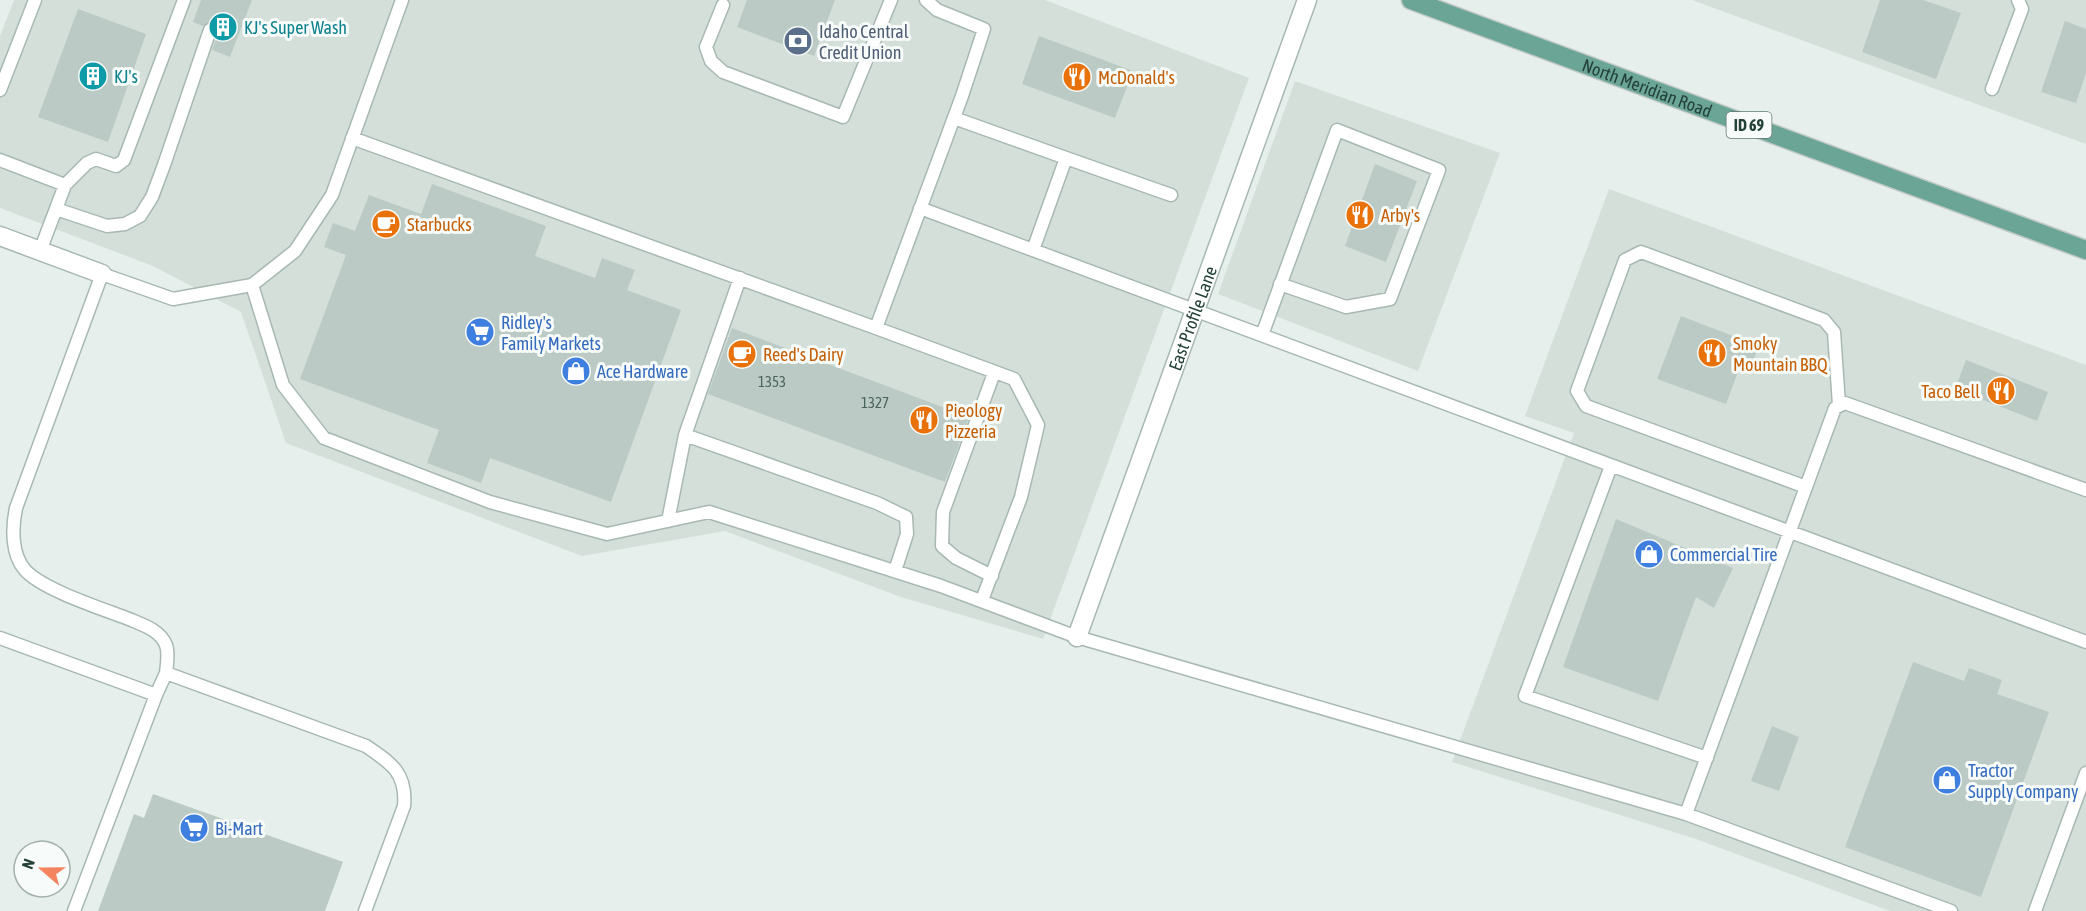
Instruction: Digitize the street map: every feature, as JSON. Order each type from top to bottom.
[{"type":"main road","name":"North Meridian Road","points":[[1411,0],[2086,250]]},
{"type":"street","name":"East Profile Lane","points":[[1077,637],[1307,0]]},
{"type":"street","points":[[0,236],[102,274]]},
{"type":"lane","points":[[0,90],[35,0]]},
{"type":"lane","points":[[40,251],[65,184],[87,163],[96,159],[116,166],[124,159],[184,0]]},
{"type":"lane","points":[[74,911],[166,673],[166,645],[154,630],[61,593],[25,570],[14,548],[13,520],[16,508],[102,274],[173,299],[252,285],[296,251],[332,195],[402,0]]},
{"type":"lane","points":[[723,4],[706,48],[711,61],[723,72],[843,117],[891,0]]},
{"type":"lane","points":[[876,328],[954,118],[984,29],[937,10],[926,0]]},
{"type":"lane","points":[[1992,89],[2022,9],[2018,0]]},
{"type":"lane","points":[[56,209],[107,226],[126,224],[140,216],[152,197],[210,30]]},
{"type":"lane","points":[[954,118],[1171,195]]},
{"type":"lane","points":[[1262,335],[1280,284],[1337,130],[1439,170],[1390,299],[1346,307],[1280,284]]},
{"type":"lane","points":[[352,138],[1014,379],[1038,425],[1021,497],[982,600]]},
{"type":"lane","points":[[1033,250],[1066,158]]},
{"type":"lane","points":[[0,160],[65,184]]},
{"type":"lane","points":[[921,208],[2086,642]]},
{"type":"lane","points":[[1806,487],[1586,406],[1577,391],[1625,260],[1641,252],[1824,320],[1834,332],[1839,405]]},
{"type":"lane","points":[[668,521],[685,435],[740,278]]},
{"type":"lane","points":[[252,285],[283,385],[324,438],[490,502],[607,534],[708,512],[982,600],[1077,637],[1686,814],[1951,911]]},
{"type":"lane","points":[[992,576],[956,558],[942,546],[943,512],[994,373]]},
{"type":"lane","points":[[1686,814],[1834,408],[1845,403],[2086,490]]},
{"type":"lane","points":[[685,435],[877,503],[906,517],[907,534],[895,571]]},
{"type":"lane","points":[[1611,466],[1526,696],[1707,758]]},
{"type":"lane","points":[[0,638],[156,695]]},
{"type":"lane","points":[[166,673],[366,746],[385,759],[397,771],[403,780],[404,806],[365,911]]},
{"type":"lane","points":[[2035,911],[2086,773]]},
{"type":"shaded area","points":[[14,0],[1045,0],[1249,78],[1043,639],[901,597],[725,531],[582,556],[286,443],[241,312],[153,266],[0,208],[0,36]]},
{"type":"shaded area","points":[[1692,0],[2086,0],[2086,144]]},
{"type":"shaded area","points":[[1295,81],[1500,153],[1418,371],[1218,294]]},
{"type":"shaded area","points":[[1609,189],[2086,365],[2086,911],[1890,911],[1696,839],[1452,762],[1574,433],[1525,416]]},
{"type":"building","name":"KJ's Super Wash","points":[[201,0],[252,0],[230,57],[212,50],[219,32],[216,24],[209,22],[203,26],[193,22]]},
{"type":"building","name":"Idaho Central Credit Union","points":[[747,0],[835,0],[814,56],[737,27]]},
{"type":"building","points":[[1880,0],[1923,0],[1961,13],[1936,79],[1862,52]]},
{"type":"building","name":"KJ's","points":[[78,9],[146,34],[108,142],[38,117]]},
{"type":"building","points":[[2065,21],[2086,29],[2086,73],[2076,103],[2041,92]]},
{"type":"building","name":"McDonald's","points":[[1039,36],[1133,71],[1115,118],[1022,84]]},
{"type":"building","points":[[1375,164],[1417,181],[1386,262],[1345,246]]},
{"type":"building","points":[[432,184],[546,226],[535,256],[595,278],[602,258],[635,270],[627,290],[681,310],[611,502],[490,458],[481,483],[427,463],[439,430],[300,379],[346,255],[324,247],[333,223],[355,231],[369,195],[421,214]]},
{"type":"building","name":"Smoky Mountain BBQ","points":[[1681,316],[1759,346],[1752,364],[1742,361],[1726,404],[1657,379]]},
{"type":"building","points":[[732,328],[969,417],[945,482],[708,394]]},
{"type":"building","name":"Taco Bell","points":[[1966,360],[2048,392],[2037,421],[1955,389]]},
{"type":"building","points":[[1616,519],[1733,568],[1714,608],[1696,597],[1658,701],[1563,667]]},
{"type":"building","name":"Tractor Supply Company","points":[[1913,662],[1964,681],[1969,668],[2002,680],[1997,694],[2049,712],[1981,897],[1845,847]]},
{"type":"building","points":[[1772,726],[1799,737],[1779,791],[1751,781]]},
{"type":"building","name":"Bi-Mart","points":[[153,794],[343,862],[325,911],[98,911],[134,814],[144,818]]},
{"type":"place","name":"KJ's Super Wash","points":[[223,27]]},
{"type":"place","name":"Idaho Central Credit Union","points":[[798,41]]},
{"type":"place","name":"KJ's","points":[[93,76]]},
{"type":"place","name":"McDonald's","points":[[1077,77]]},
{"type":"place","name":"Arby's","points":[[1360,215]]},
{"type":"place","name":"Starbucks","points":[[386,224]]},
{"type":"place","name":"Ridley's Family Markets","points":[[480,332]]},
{"type":"place","name":"Smoky Mountain BBQ","points":[[1712,353]]},
{"type":"place","name":"Reed's Dairy","points":[[742,354]]},
{"type":"place","name":"Ace Hardware","points":[[576,371]]},
{"type":"place","name":"Taco Bell","points":[[2001,391]]},
{"type":"place","name":"Pieology Pizzeria","points":[[924,420]]},
{"type":"place","name":"Commercial Tire","points":[[1649,554]]},
{"type":"place","name":"Tractor Supply Company","points":[[1947,780]]},
{"type":"place","name":"Bi-Mart","points":[[194,828]]}]
